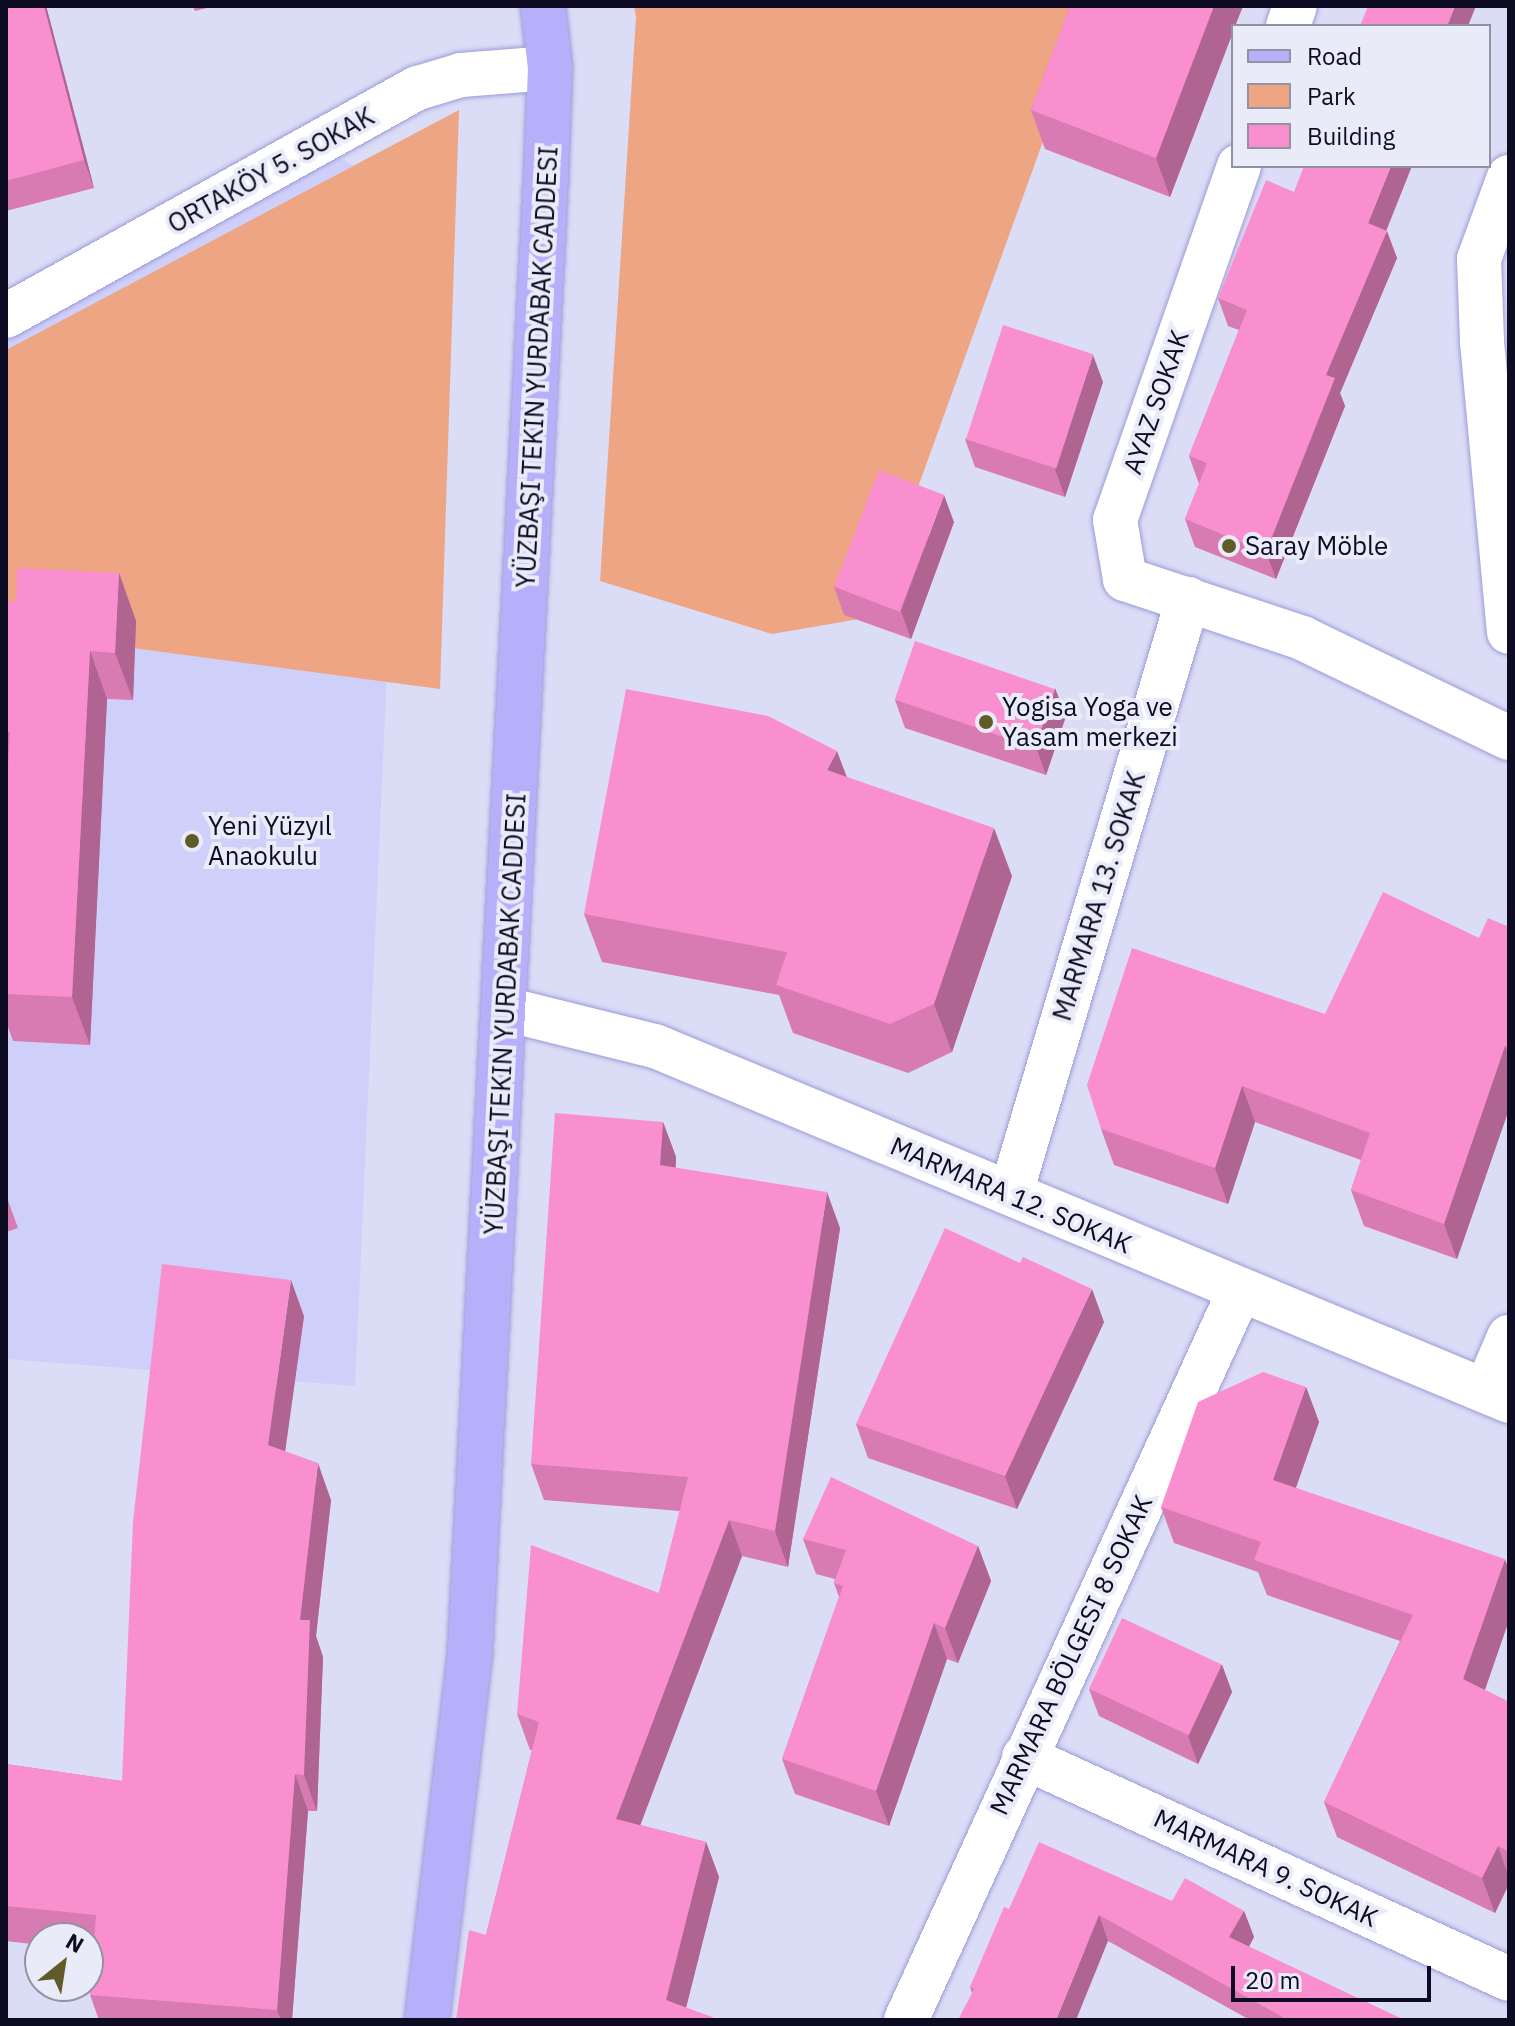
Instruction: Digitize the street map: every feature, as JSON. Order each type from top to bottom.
[{"type":"main road","points":[[427,2020],[470,1652],[505,1009],[550,68],[543,6]]},
{"type":"street","name":"ORTAKÖY 5. SOKAK","points":[[6,316],[418,88],[461,75],[550,68]]},
{"type":"street","name":"AYAZ SOKAK","points":[[1188,599],[1125,579],[1115,520],[1238,168]]},
{"type":"street","points":[[1509,177],[1479,259],[1482,342],[1509,632]]},
{"type":"street","points":[[1188,599],[1302,638],[1509,738]]},
{"type":"street","name":"MARMARA 13. SOKAK","points":[[1011,1193],[1188,599]]},
{"type":"street","name":"MARMARA 12. SOKAK","points":[[505,1009],[655,1046],[1011,1193],[1239,1292],[1498,1396]]},
{"type":"street","name":"MARMARA BÖLGESI 8 SOKAK","points":[[906,2020],[1239,1292]]},
{"type":"street","points":[[1498,1396],[1509,1337]]},
{"type":"street","name":"MARMARA 9. SOKAK","points":[[1024,1757],[1509,1979]]},
{"type":"shaded area","name":"Yeni Yüzyıl Anaokulu","points":[[326,149],[408,200],[355,1386],[6,1359],[6,323]]},
{"type":"green space","points":[[634,6],[1092,6],[871,617],[772,634],[600,581],[636,17]]},
{"type":"green space","points":[[459,110],[440,689],[6,631],[6,350]]},
{"type":"building","points":[[6,6],[44,6],[84,160],[6,181]]},
{"type":"building","points":[[1070,6],[1214,6],[1156,158],[1031,110]]},
{"type":"building","points":[[1368,6],[1455,6],[1448,24],[1361,24]]},
{"type":"building","points":[[1303,168],[1390,168],[1368,223],[1387,231],[1326,375],[1335,378],[1266,552],[1185,519],[1207,463],[1189,456],[1247,310],[1218,298],[1266,180],[1294,192]]},
{"type":"building","points":[[1003,325],[1093,354],[1056,468],[966,439]]},
{"type":"building","points":[[879,470],[944,495],[900,612],[834,587]]},
{"type":"building","points":[[17,568],[119,573],[115,653],[90,651],[72,997],[6,994],[6,800],[10,732],[6,732],[6,601],[16,601]]},
{"type":"building","points":[[915,641],[1055,689],[1035,748],[895,700]]},
{"type":"building","points":[[626,689],[768,716],[837,751],[827,770],[994,828],[934,1004],[890,1024],[776,985],[787,952],[584,914]]},
{"type":"building","points":[[1383,892],[1479,938],[1488,918],[1509,927],[1509,1047],[1505,1046],[1444,1224],[1351,1190],[1370,1133],[1242,1086],[1215,1168],[1101,1129],[1087,1085],[1132,948],[1325,1014]]},
{"type":"building","points":[[555,1113],[663,1122],[660,1165],[827,1192],[775,1531],[729,1520],[616,1819],[706,1842],[666,2000],[720,2020],[456,2020],[469,1930],[486,1935],[539,1722],[517,1714],[531,1545],[659,1593],[688,1477],[531,1464]]},
{"type":"building","points":[[945,1228],[1020,1263],[1023,1257],[1092,1289],[1005,1476],[856,1424]]},
{"type":"building","points":[[162,1264],[291,1280],[268,1445],[318,1463],[300,1620],[310,1620],[304,1775],[295,1774],[277,2010],[104,1996],[104,1922],[95,1922],[96,1915],[6,1906],[6,1764],[122,1781],[133,1522]]},
{"type":"building","points":[[1263,1372],[1306,1387],[1273,1480],[1505,1559],[1463,1679],[1509,1702],[1509,1852],[1498,1846],[1482,1878],[1324,1802],[1413,1615],[1254,1560],[1261,1542],[1161,1507],[1198,1402]]},
{"type":"building","points":[[831,1477],[978,1546],[945,1628],[934,1623],[876,1791],[782,1759],[843,1586],[834,1583],[846,1550],[803,1539]]},
{"type":"building","points":[[1122,1618],[1222,1664],[1189,1735],[1089,1689]]},
{"type":"building","points":[[1039,1842],[1172,1901],[1185,1878],[1244,1911],[1229,1937],[1404,2020],[1288,2020],[1099,1915],[1056,2020],[958,2020],[974,1989],[970,1987],[1004,1907],[1009,1909]]},
{"type":"place","name":"Saray Möble","points":[[1229,546]]},
{"type":"place","name":"Yogisa Yoga ve Yasam merkezi","points":[[986,722]]},
{"type":"place","name":"Yeni Yüzyıl Anaokulu","points":[[192,841]]}]
